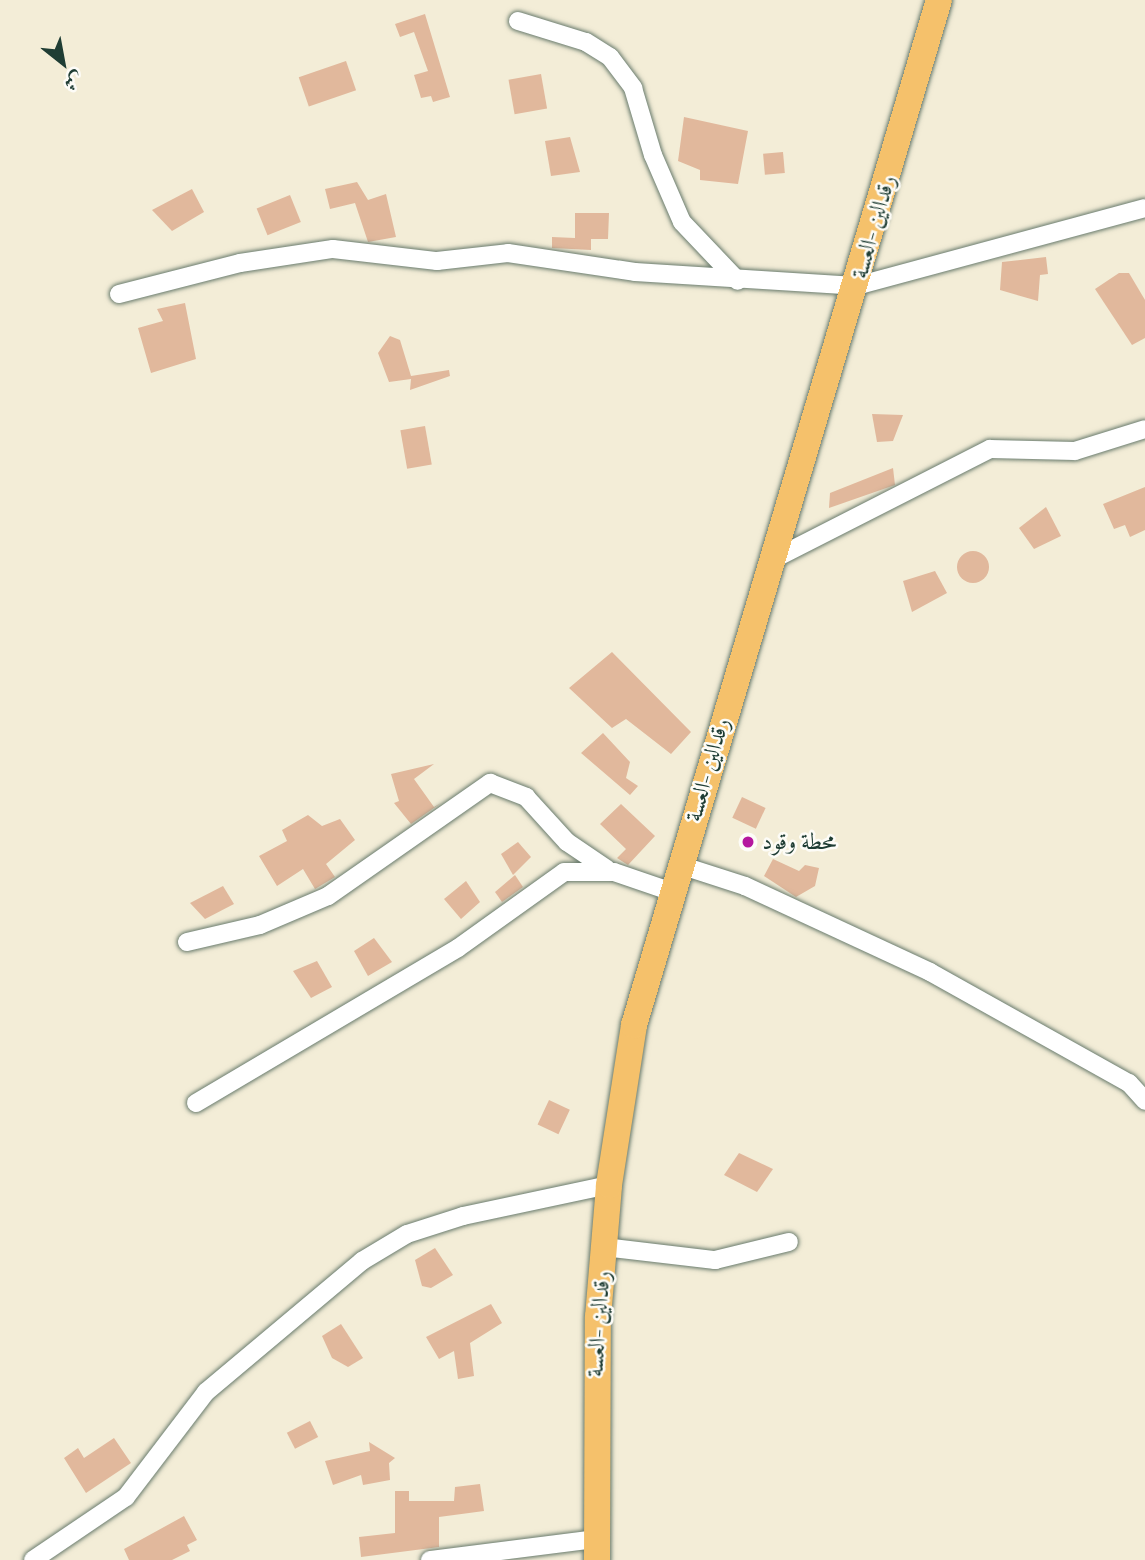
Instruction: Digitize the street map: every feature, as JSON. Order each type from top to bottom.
[{"type":"main road","name":"رقدالين -العسة","points":[[596,1550],[595,1387],[604,1247],[609,1185],[634,1025],[769,562],[856,286],[939,0]]},
{"type":"street","points":[[518,21],[586,42],[610,57],[633,88],[653,155],[682,222],[738,281]]},
{"type":"street","points":[[119,294],[240,263],[333,248],[437,261],[508,253],[738,281],[856,286],[1145,208]]},
{"type":"street","points":[[769,562],[990,449],[1075,451],[1145,429]]},
{"type":"street","points":[[187,943],[260,925],[328,896],[490,783],[526,797],[588,860],[672,892]]},
{"type":"street","points":[[680,865],[745,886],[930,972],[1129,1083],[1145,1101]]},
{"type":"street","points":[[196,1103],[458,948],[545,881],[564,872],[614,872]]},
{"type":"street","points":[[33,1560],[126,1497],[206,1392],[362,1261],[407,1234],[476,1212],[609,1185]]},
{"type":"street","points":[[604,1247],[715,1260],[789,1242]]},
{"type":"street","points":[[430,1560],[596,1550]]},
{"type":"building","points":[[425,14],[450,97],[433,102],[431,96],[421,98],[414,75],[428,71],[414,32],[400,37],[395,24]]},
{"type":"building","points":[[346,61],[356,90],[309,107],[299,77]]},
{"type":"building","points":[[541,74],[547,108],[515,114],[509,80]]},
{"type":"building","points":[[684,117],[748,131],[738,184],[700,180],[700,170],[678,161]]},
{"type":"building","points":[[570,137],[580,172],[551,176],[545,141]]},
{"type":"building","points":[[783,152],[785,173],[765,175],[763,154]]},
{"type":"building","points":[[357,182],[368,200],[386,194],[396,237],[368,242],[355,203],[330,209],[325,189]]},
{"type":"building","points":[[192,189],[204,212],[172,231],[152,210]]},
{"type":"building","points":[[290,195],[301,222],[267,235],[257,208]]},
{"type":"building","points":[[575,213],[609,213],[608,239],[591,239],[591,250],[552,248],[552,237],[575,238]]},
{"type":"building","points":[[1046,257],[1048,274],[1040,275],[1038,301],[1000,290],[1002,262]]},
{"type":"building","points":[[1119,273],[1129,273],[1145,300],[1145,338],[1132,345],[1095,289]]},
{"type":"building","points":[[185,303],[196,359],[151,373],[138,328],[163,321],[157,309]]},
{"type":"building","points":[[390,336],[400,340],[411,376],[449,370],[450,376],[410,390],[411,379],[389,382],[378,353]]},
{"type":"building","points":[[872,414],[903,415],[893,441],[877,442]]},
{"type":"building","points":[[425,426],[432,464],[407,469],[400,430]]},
{"type":"building","points":[[893,468],[895,485],[829,508],[830,493]]},
{"type":"building","points":[[1145,487],[1145,530],[1130,537],[1125,525],[1114,529],[1103,504]]},
{"type":"building","points":[[1046,507],[1061,536],[1034,549],[1019,528]]},
{"type":"building","points":[[973,551],[984,556],[989,567],[984,578],[973,583],[962,578],[957,567],[962,556]]},
{"type":"building","points":[[935,571],[947,593],[912,612],[903,581]]},
{"type":"building","points":[[612,652],[691,732],[671,754],[626,719],[612,728],[569,688]]},
{"type":"building","points":[[603,733],[630,762],[626,778],[638,786],[630,795],[581,753]]},
{"type":"building","points":[[434,764],[414,779],[434,807],[441,803],[411,824],[394,803],[399,801],[391,774]]},
{"type":"building","points":[[742,797],[766,808],[756,829],[732,818]]},
{"type":"building","points":[[621,804],[655,836],[628,865],[617,858],[626,849],[600,824]]},
{"type":"building","points":[[308,815],[322,826],[340,819],[355,840],[326,864],[335,877],[315,889],[303,869],[277,886],[259,856],[287,841],[282,830]]},
{"type":"building","points":[[518,842],[531,857],[513,875],[501,854]]},
{"type":"building","points":[[773,859],[799,871],[805,865],[819,868],[815,886],[796,897],[764,876]]},
{"type":"building","points":[[515,875],[523,887],[502,902],[495,892]]},
{"type":"building","points":[[466,881],[480,902],[461,919],[444,899]]},
{"type":"building","points":[[223,886],[234,904],[205,919],[190,903]]},
{"type":"building","points":[[374,938],[392,962],[368,976],[354,951]]},
{"type":"building","points":[[317,961],[332,987],[311,998],[293,971]]},
{"type":"building","points":[[549,1100],[570,1110],[558,1134],[538,1124]]},
{"type":"building","points":[[739,1153],[773,1169],[757,1192],[724,1175]]},
{"type":"building","points":[[435,1248],[453,1275],[431,1288],[422,1286],[415,1260]]},
{"type":"building","points":[[491,1304],[502,1323],[470,1343],[474,1376],[458,1379],[454,1351],[439,1359],[426,1337]]},
{"type":"building","points":[[341,1324],[363,1358],[348,1367],[332,1358],[322,1336]]},
{"type":"building","points":[[310,1421],[318,1437],[295,1449],[287,1433]]},
{"type":"building","points":[[114,1438],[131,1463],[86,1493],[64,1458],[78,1448],[84,1458]]},
{"type":"building","points":[[369,1442],[395,1458],[389,1463],[390,1480],[363,1485],[361,1475],[333,1485],[325,1461],[370,1451]]},
{"type":"building","points":[[480,1484],[484,1511],[439,1517],[439,1547],[361,1557],[359,1537],[395,1533],[395,1491],[409,1491],[409,1501],[454,1501],[455,1487]]},
{"type":"building","points":[[184,1516],[197,1540],[187,1545],[190,1551],[172,1560],[129,1560],[124,1549]]},
{"type":"place","name":"محطة وقود","points":[[748,842]]}]
